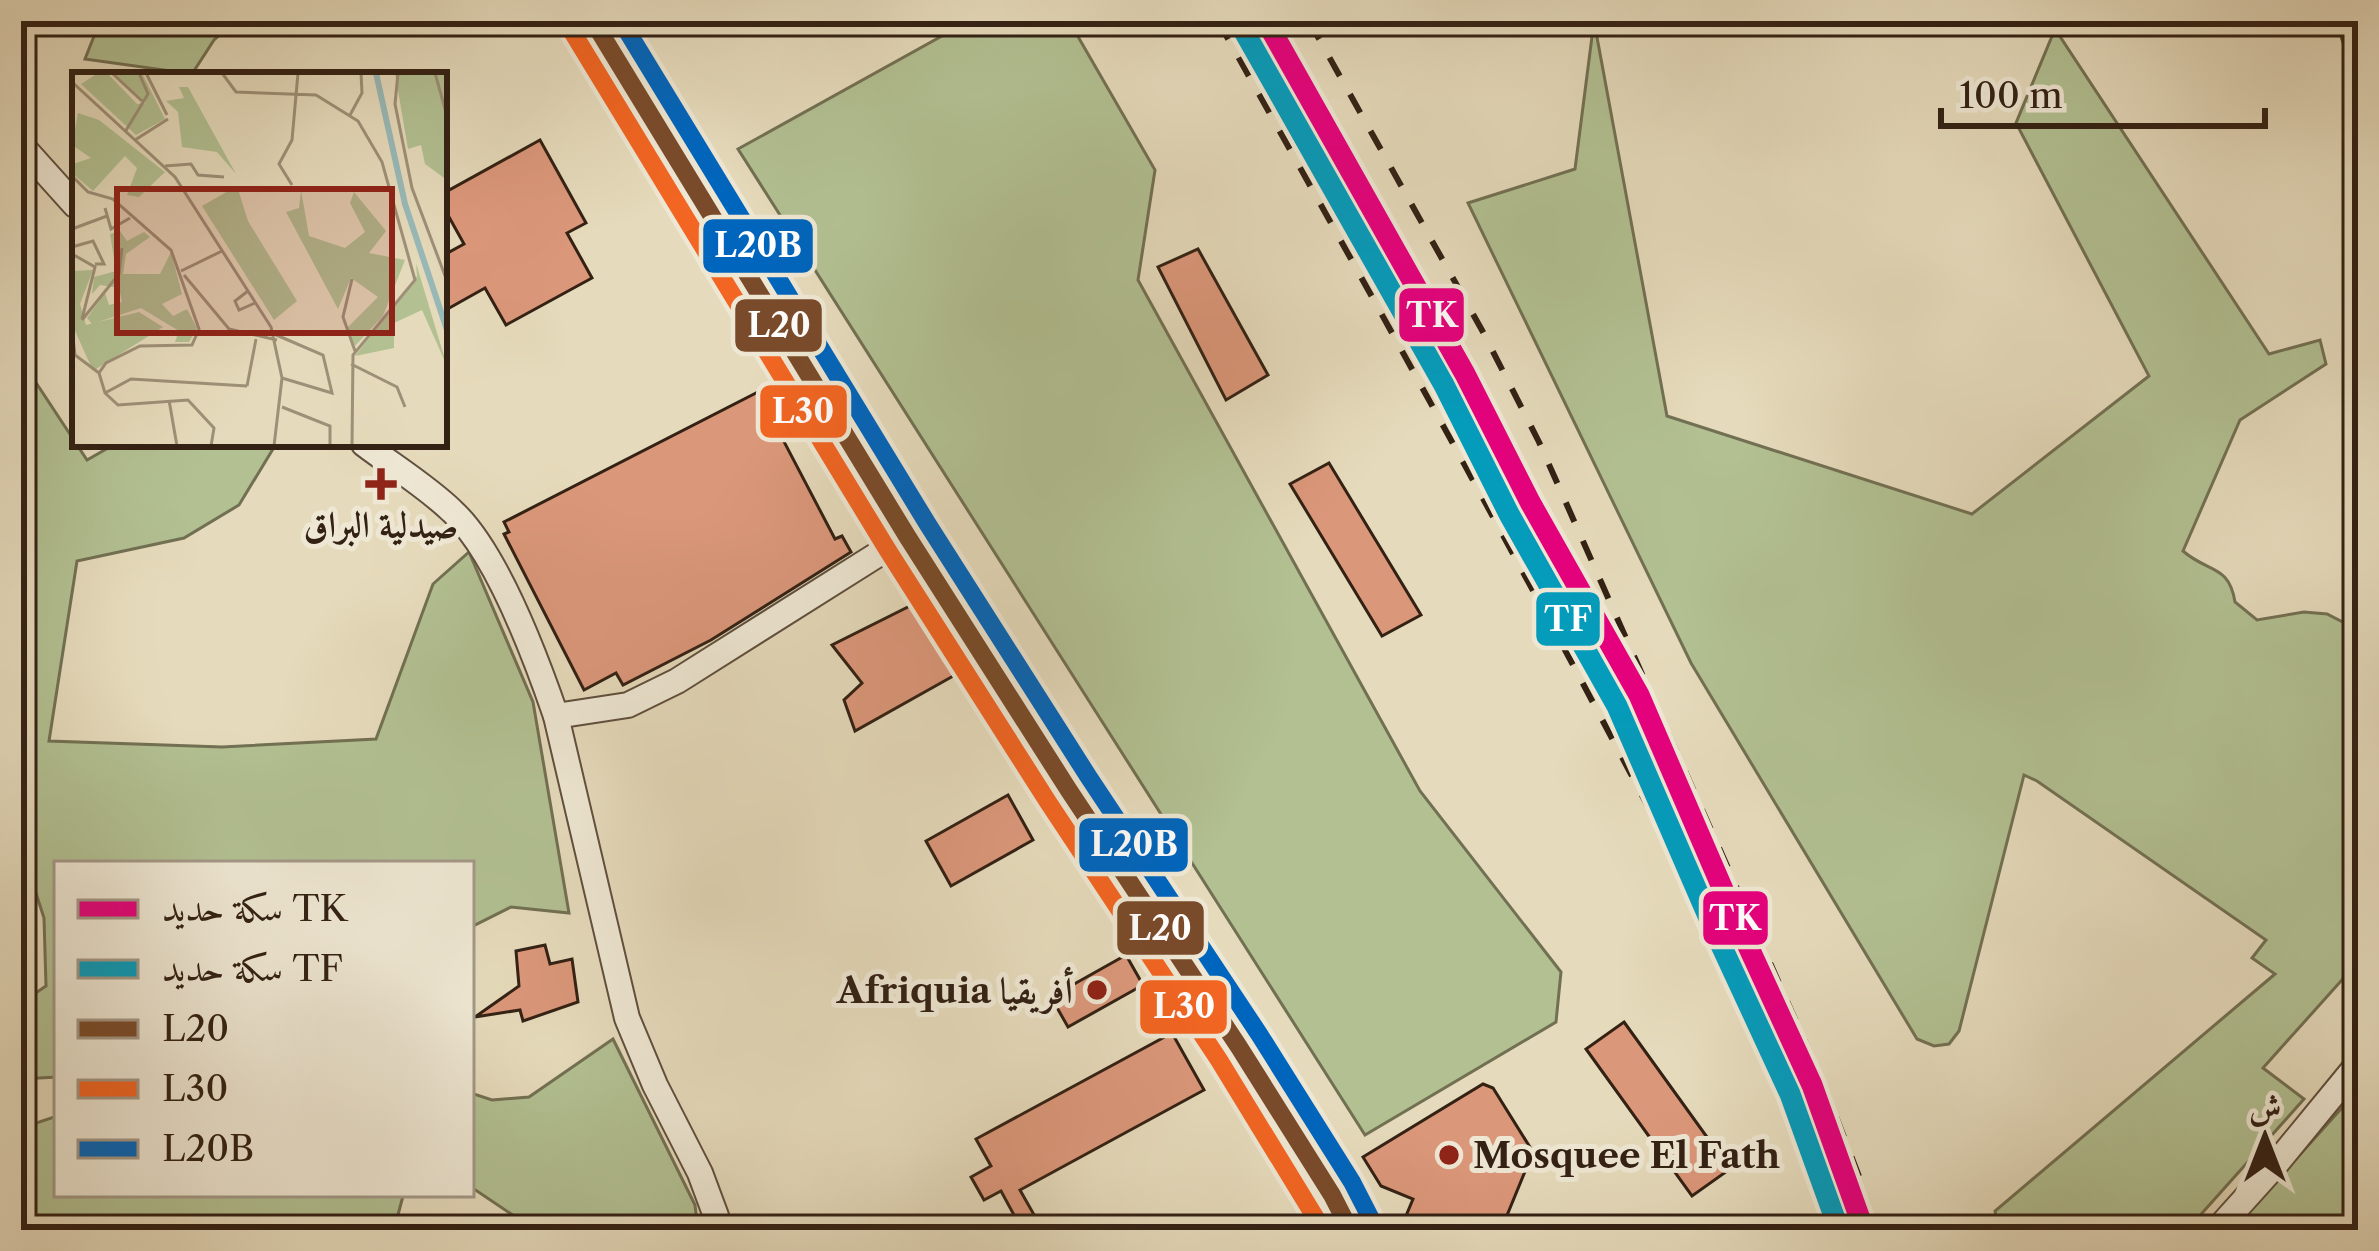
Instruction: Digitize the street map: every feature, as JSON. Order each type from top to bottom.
[{"type":"main road","points":[[592,21],[908,536],[1251,1066],[1349,1230]]},
{"type":"street","points":[[2349,21],[2358,48]]},
{"type":"street","points":[[21,145],[72,202]]},
{"type":"street","points":[[368,447],[452,511],[472,533],[540,668],[556,716],[627,1018],[700,1173],[717,1230]]},
{"type":"street","points":[[556,716],[628,704],[677,681],[908,536]]},
{"type":"street","points":[[2217,1230],[2358,1064]]},
{"type":"green space","points":[[100,21],[235,21],[214,40],[193,72],[85,59]]},
{"type":"green space","points":[[969,21],[1069,21],[1155,170],[1138,280],[1420,791],[1561,972],[1556,1022],[1365,1135],[738,149]]},
{"type":"green space","points":[[1594,21],[1667,416],[1972,514],[2149,376],[2016,123],[2055,29],[2269,354],[2320,340],[2326,364],[2240,420],[2183,551],[2223,575],[2235,602],[2257,620],[2304,612],[2327,614],[2358,630],[2358,868],[2352,874],[2358,882],[2358,962],[2263,1068],[2304,1099],[2187,1230],[1999,1230],[1995,1211],[2275,974],[2252,958],[2266,940],[2024,775],[1959,1031],[1949,1044],[1934,1046],[1917,1039],[1691,663],[1468,203],[1575,169]]},
{"type":"green space","points":[[27,369],[72,437],[72,447],[78,447],[87,460],[110,447],[274,447],[239,505],[184,538],[77,561],[49,741],[222,747],[376,739],[433,584],[469,552],[533,702],[569,913],[511,907],[474,926],[474,861],[54,861],[54,1077],[21,1079],[21,1003],[46,986],[44,918],[26,862],[21,862],[21,371]]},
{"type":"green space","points":[[613,1039],[695,1205],[698,1230],[535,1230],[474,1189],[474,1094],[492,1100],[529,1097]]},
{"type":"green space","points":[[2358,1090],[2358,1230],[2232,1230]]},
{"type":"green space","points":[[54,1117],[54,1197],[403,1197],[394,1230],[21,1230],[21,1128]]},
{"type":"building","points":[[540,140],[586,223],[567,233],[592,278],[506,325],[485,288],[447,309],[447,253],[464,244],[447,213],[447,191]]},
{"type":"building","points":[[1198,249],[1268,375],[1226,400],[1158,267]]},
{"type":"building","points":[[758,392],[835,539],[842,536],[851,552],[711,640],[623,685],[616,673],[584,690],[504,534],[509,532],[504,522]]},
{"type":"building","points":[[1329,463],[1421,615],[1382,636],[1290,484]]},
{"type":"building","points":[[914,604],[955,675],[855,731],[844,700],[862,683],[832,645]]},
{"type":"building","points":[[1008,795],[1033,840],[951,886],[926,841]]},
{"type":"building","points":[[545,945],[550,964],[572,959],[578,1002],[523,1021],[520,1010],[475,1017],[519,986],[516,951]]},
{"type":"building","points":[[1126,955],[1143,985],[1068,1027],[1051,997]]},
{"type":"building","points":[[1624,1022],[1730,1169],[1692,1196],[1586,1049]]},
{"type":"building","points":[[1172,1033],[1204,1090],[1020,1190],[1037,1220],[1021,1228],[1001,1191],[984,1200],[971,1177],[991,1166],[976,1139]]},
{"type":"building","name":"Mosquee El Fath","points":[[1483,1084],[1493,1088],[1533,1152],[1501,1230],[1408,1230],[1403,1223],[1413,1199],[1381,1186],[1363,1157]]},
{"type":"railway","points":[[1218,21],[1394,336],[1777,1046],[1864,1230]]},
{"type":"railway","points":[[1309,21],[1539,442],[1822,1080],[1860,1179]]},
{"type":"rail line","name":"TK","points":[[1266,21],[1639,695],[1812,1085],[1864,1230]]},
{"type":"rail line","name":"TF","points":[[1245,33],[1444,385],[1509,514],[1617,706],[1790,1094],[1839,1230]]},
{"type":"transit line","name":"L20","points":[[593,21],[907,536],[1239,1047],[1350,1230]]},
{"type":"transit line","name":"L20B","points":[[621,21],[927,523],[1259,1034],[1371,1219]]},
{"type":"transit line","name":"L30","points":[[573,33],[887,549],[1219,1060],[1323,1230]]},
{"type":"place","name":"صيدلية البراق","points":[[381,484]]},
{"type":"place","name":"Afriquia أفريقيا","points":[[1097,990]]},
{"type":"place","name":"Mosquee El Fath","points":[[1449,1155]]}]
